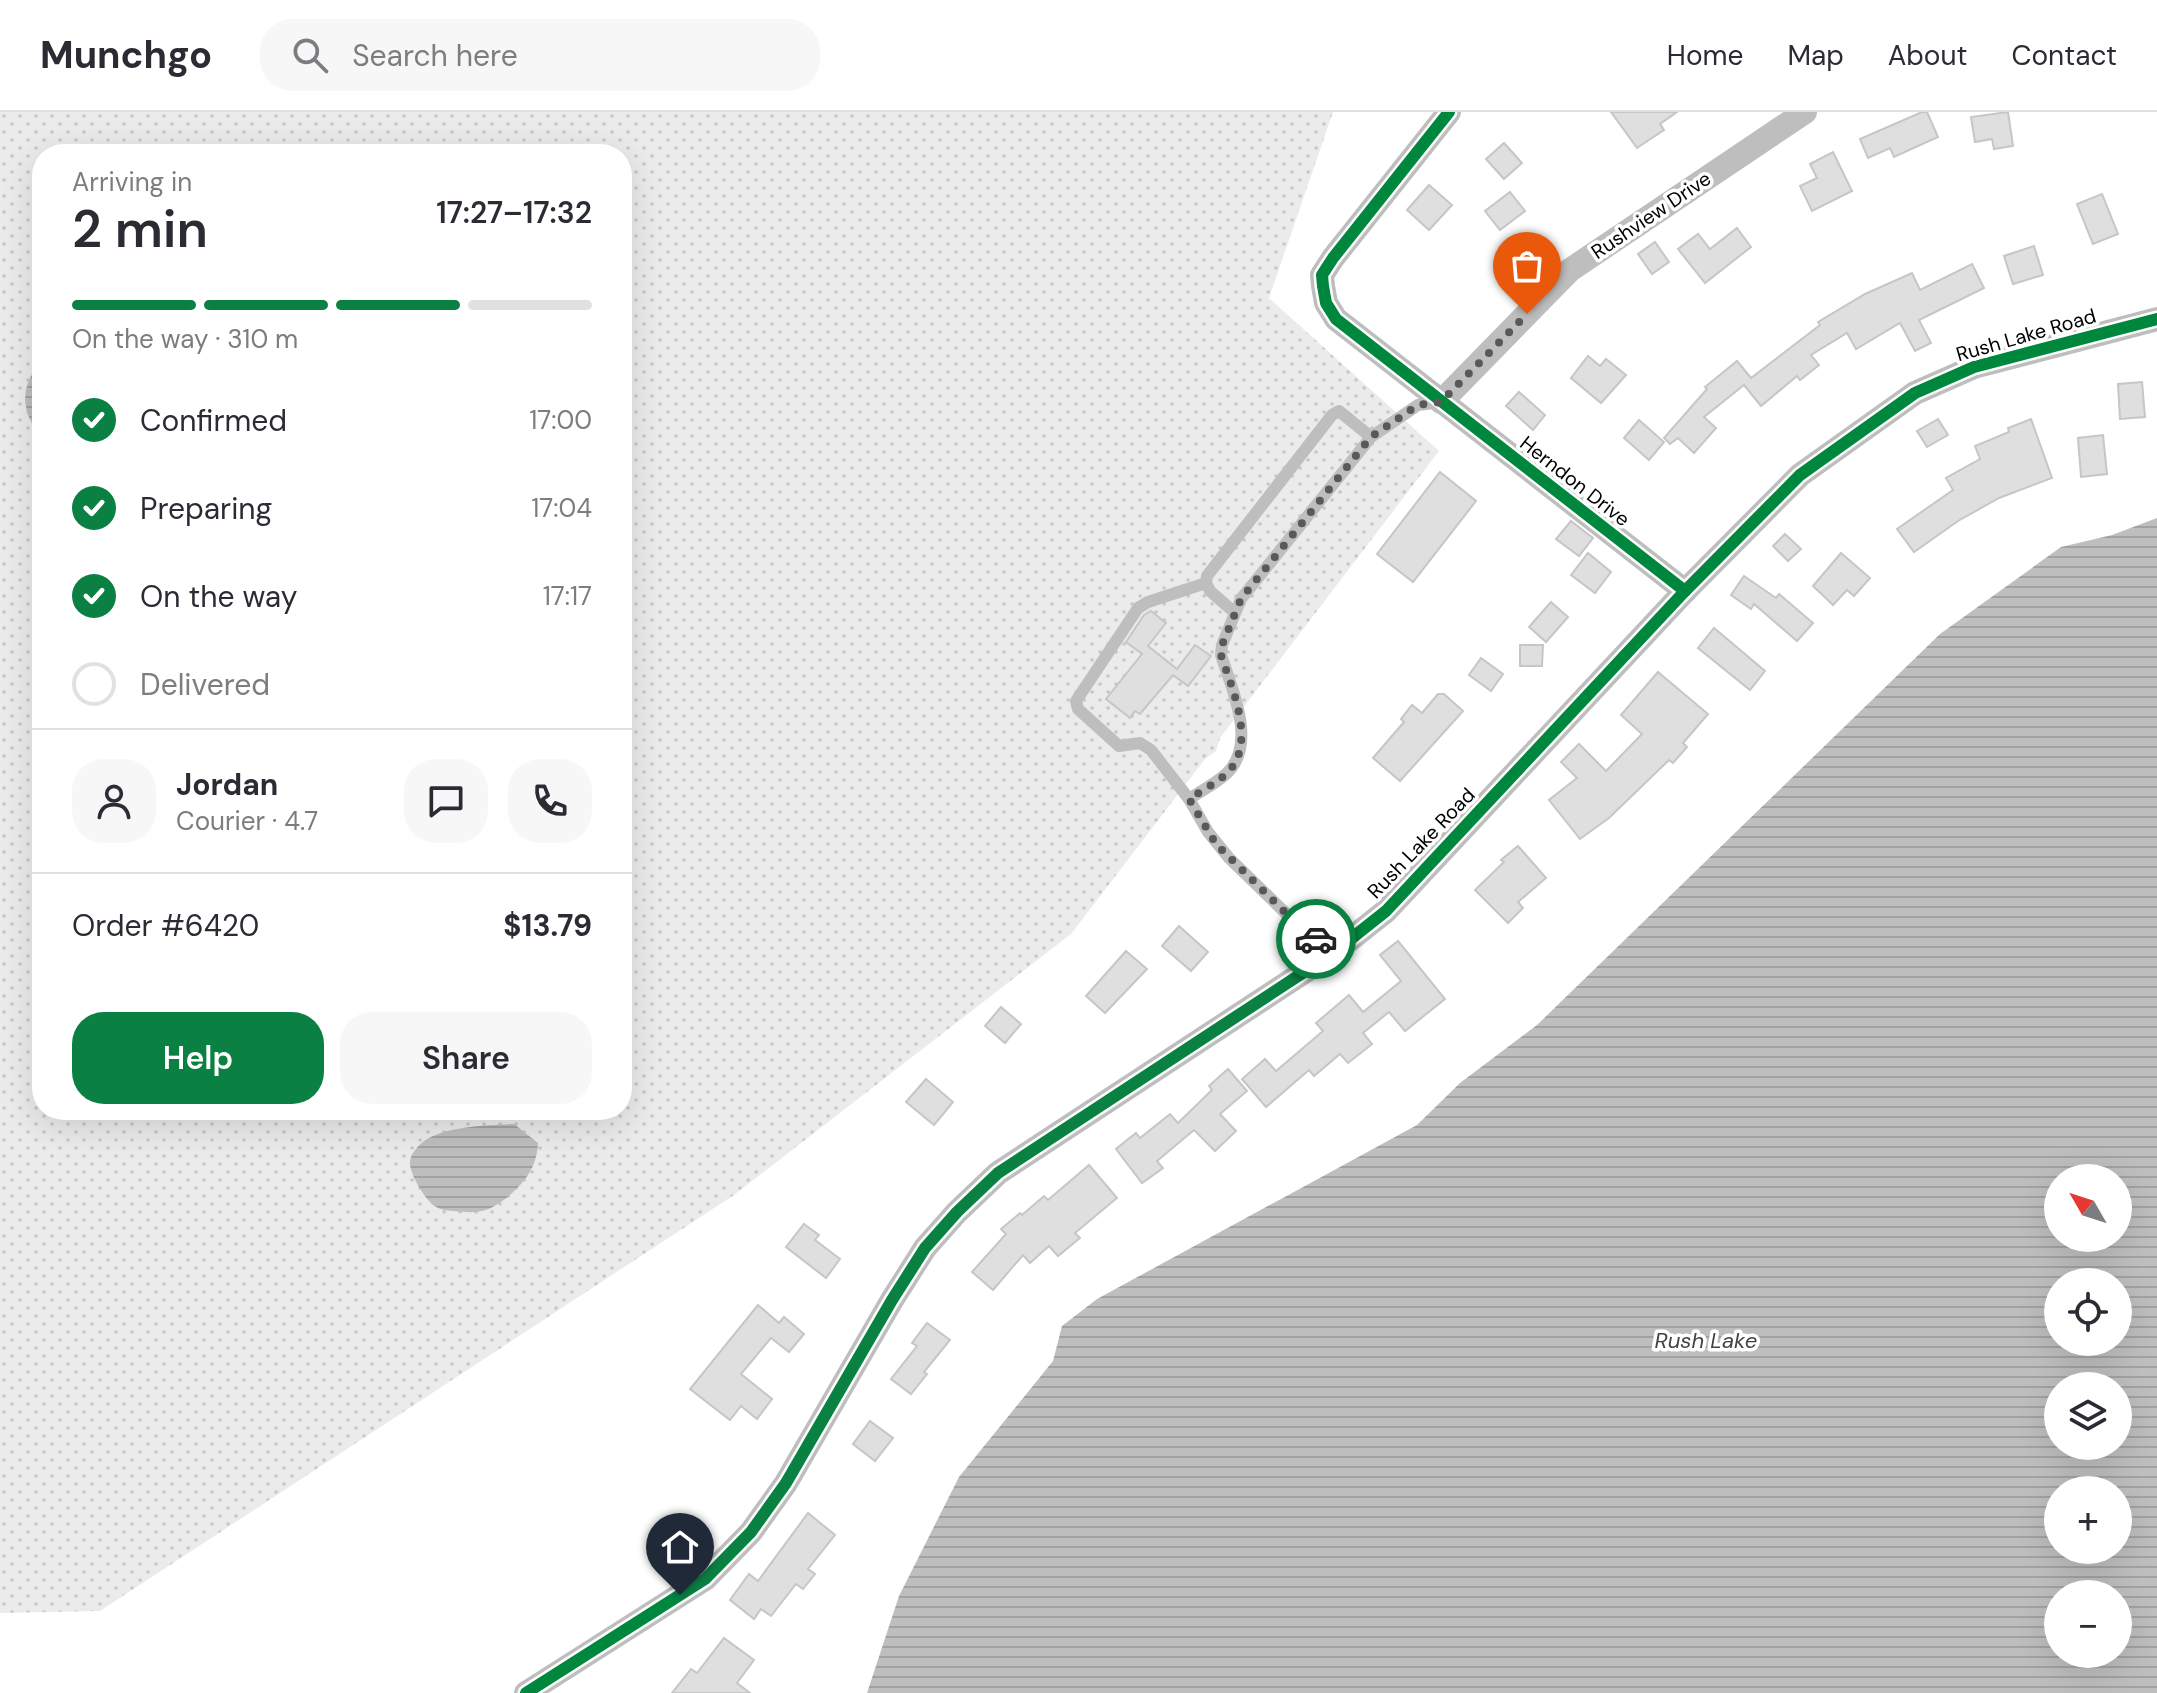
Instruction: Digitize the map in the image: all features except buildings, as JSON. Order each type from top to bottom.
[{"type":"street","name":"Herndon Drive","points":[[1449,112],[1322,275],[1326,303],[1336,319],[1685,591]]},
{"type":"street","name":"Rushview Drive","points":[[1441,402],[1570,270],[1805,112]]},
{"type":"street","name":"Rush Lake Road","points":[[526,1693],[705,1579],[751,1532],[786,1483],[925,1248],[957,1212],[998,1173],[1333,953],[1386,911],[1685,591],[1800,475],[1915,393],[1974,367],[2157,319]]},
{"type":"lane","points":[[1189,799],[1227,773],[1242,750],[1238,711],[1221,655],[1222,645],[1241,599],[1371,437],[1418,405],[1441,402]]},
{"type":"lane","points":[[1234,612],[1210,591],[1207,576],[1332,415],[1339,411],[1371,437]]},
{"type":"lane","points":[[1206,583],[1138,608],[1076,701],[1078,709],[1119,746],[1140,743],[1151,750],[1229,858],[1298,925],[1333,953]]},
{"type":"shaded area","points":[[0,112],[1333,112],[1269,298],[1439,451],[1220,738],[1216,751],[1205,759],[1071,934],[734,1195],[100,1611],[0,1613]]},
{"type":"water","points":[[32,374],[32,422],[25,400]]},
{"type":"water","name":"Rush Lake","points":[[2157,518],[2157,1693],[867,1693],[899,1596],[959,1477],[1053,1361],[1062,1326],[1097,1299],[1417,1125],[1460,1083],[1537,1025],[1940,634],[2061,547],[2112,535]]},
{"type":"water","points":[[514,1124],[538,1143],[530,1172],[510,1195],[490,1208],[470,1212],[443,1210],[427,1199],[410,1166],[412,1155],[422,1143],[455,1129]]},
{"type":"cycle path","points":[[1449,112],[1322,275],[1326,303],[1336,319],[1685,591]]},
{"type":"cycle path","points":[[526,1693],[705,1579],[751,1532],[786,1483],[925,1248],[957,1212],[998,1173],[1333,953],[1386,911],[1685,591],[1800,475],[1915,393],[1974,367],[2157,319]]},
{"type":"way so far","points":[[1316,939],[1216,844],[1189,799],[1227,773],[1242,750],[1238,711],[1221,655],[1222,645],[1241,599],[1371,437],[1418,405],[1441,402],[1527,314]]},
{"type":"route","points":[[680,1595],[705,1579],[751,1532],[786,1483],[925,1248],[957,1212],[998,1173],[1333,953],[1316,939]]}]
